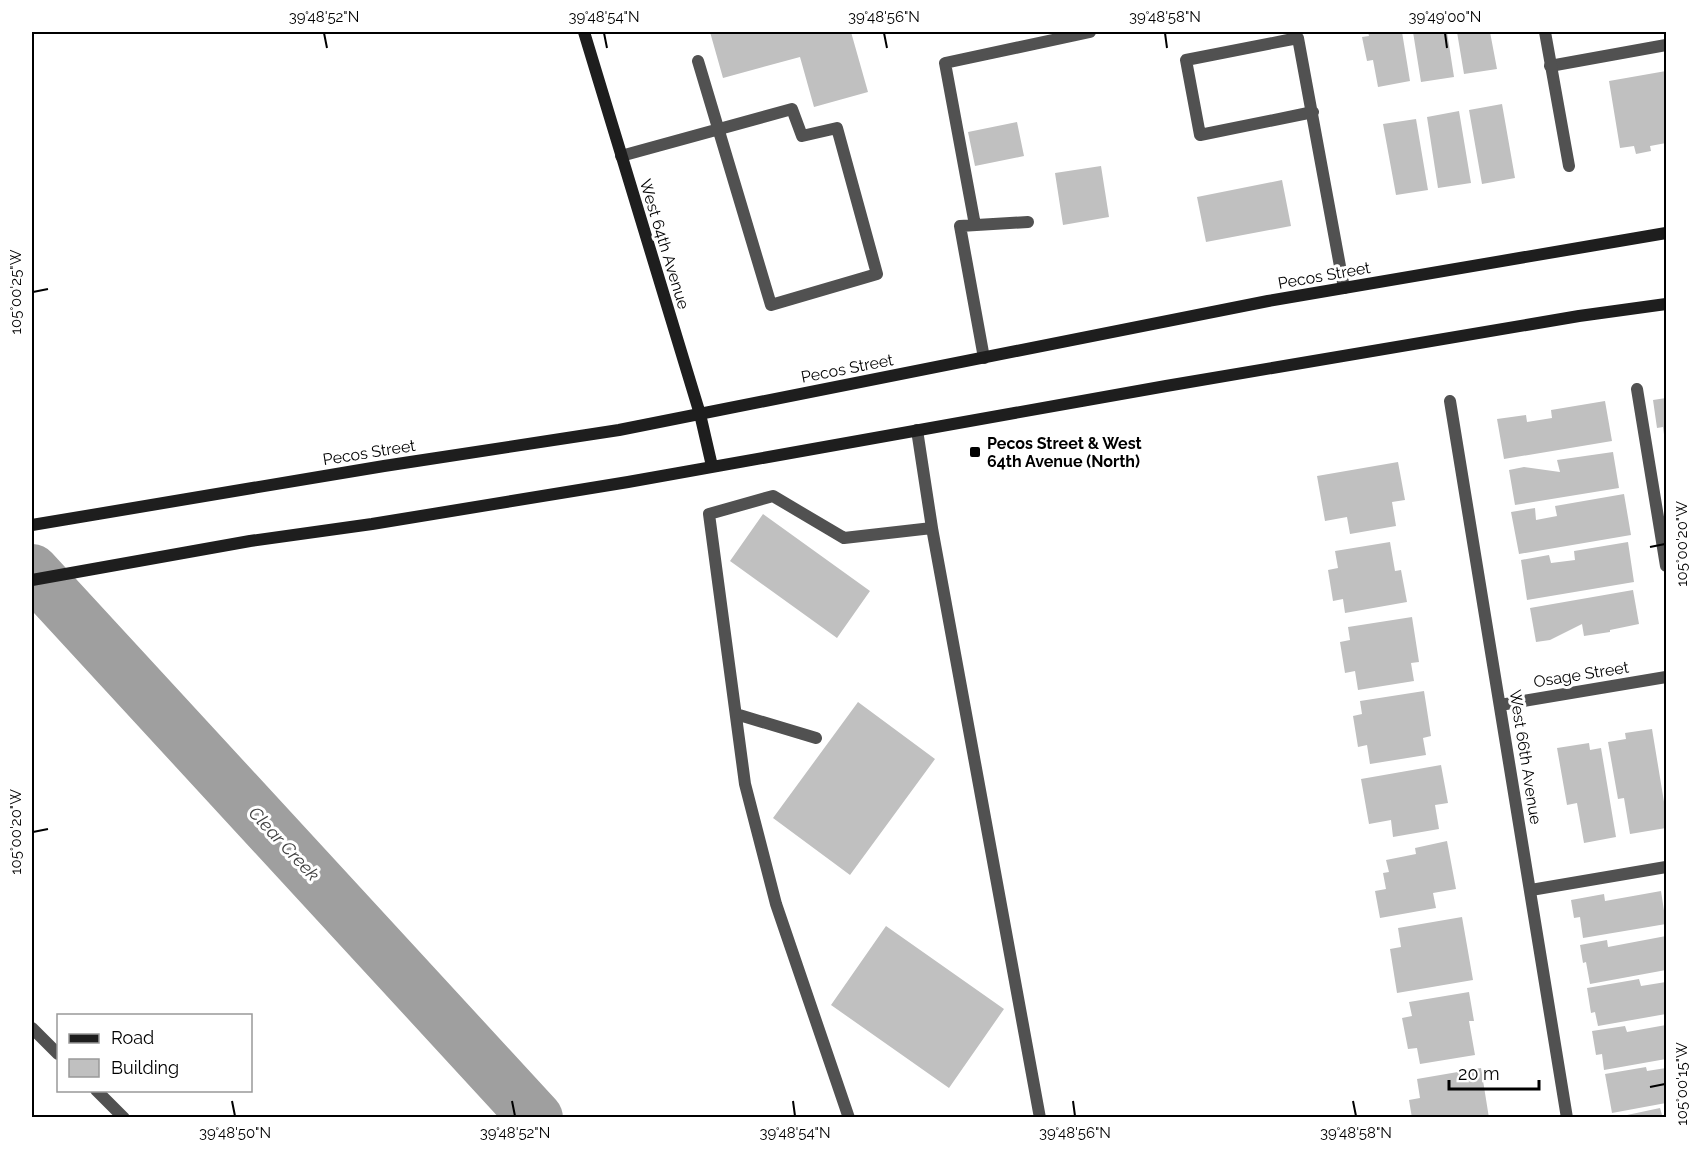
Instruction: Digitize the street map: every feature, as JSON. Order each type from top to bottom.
[{"type":"main road","name":"West 64th Avenue","points":[[584,32],[700,414],[712,466]]},
{"type":"main road","name":"Pecos Street","points":[[32,525],[607,431],[1268,301],[1666,233]]},
{"type":"main road","points":[[32,580],[250,541],[372,524],[712,466],[1567,318],[1666,304]]},
{"type":"street","points":[[975,225],[945,63],[1090,32]]},
{"type":"street","points":[[1545,32],[1569,166]]},
{"type":"street","points":[[1313,112],[1200,135],[1186,60],[1298,38],[1313,112],[1344,288]]},
{"type":"street","points":[[1550,66],[1666,45]]},
{"type":"street","points":[[621,156],[719,129],[792,109],[802,136],[837,128],[877,274],[771,305],[719,129],[698,61]]},
{"type":"street","points":[[984,358],[960,226],[1028,222]]},
{"type":"street","points":[[1637,389],[1662,514],[1666,566]]},
{"type":"street","name":"West 66th Avenue","points":[[1450,402],[1567,1118]]},
{"type":"street","points":[[917,430],[932,528],[1040,1118]]},
{"type":"street","points":[[849,1118],[776,904],[745,784],[709,514],[773,496],[844,538],[932,528]]},
{"type":"street","name":"Osage Street","points":[[1500,705],[1666,677]]},
{"type":"street","points":[[736,714],[816,738]]},
{"type":"street","points":[[1531,890],[1666,867]]},
{"type":"street","points":[[32,1028],[57,1053]]},
{"type":"street","points":[[98,1092],[124,1118]]},
{"type":"building","points":[[710,32],[851,32],[868,92],[814,107],[800,57],[723,78]]},
{"type":"building","points":[[1368,32],[1402,32],[1410,81],[1378,87],[1373,60],[1367,61],[1362,37],[1369,36]]},
{"type":"building","points":[[1413,32],[1447,32],[1454,77],[1421,82]]},
{"type":"building","points":[[1457,32],[1490,32],[1497,69],[1464,74]]},
{"type":"building","points":[[1666,71],[1666,143],[1650,146],[1651,151],[1636,154],[1634,146],[1620,148],[1609,81]]},
{"type":"building","points":[[1502,104],[1515,178],[1482,184],[1469,110]]},
{"type":"building","points":[[1459,111],[1471,183],[1438,188],[1427,117]]},
{"type":"building","points":[[1416,119],[1428,190],[1396,195],[1383,124]]},
{"type":"building","points":[[1017,122],[1024,156],[975,166],[968,132]]},
{"type":"building","points":[[1101,166],[1109,217],[1063,225],[1055,173]]},
{"type":"building","points":[[1282,180],[1291,226],[1206,242],[1197,197]]},
{"type":"building","points":[[1666,398],[1665,442],[1663,427],[1657,428],[1653,400]]},
{"type":"building","points":[[1605,401],[1612,441],[1504,459],[1497,419],[1526,415],[1527,422],[1552,418],[1551,410]]},
{"type":"building","points":[[1613,452],[1619,488],[1515,505],[1509,470],[1524,467],[1560,472],[1557,460]]},
{"type":"building","points":[[1398,462],[1405,500],[1392,502],[1396,526],[1350,534],[1347,517],[1325,521],[1317,476]]},
{"type":"building","points":[[1624,494],[1631,535],[1519,554],[1511,512],[1535,508],[1536,520],[1557,516],[1555,506]]},
{"type":"building","points":[[763,514],[870,591],[837,638],[730,561]]},
{"type":"building","points":[[1390,542],[1395,571],[1401,570],[1407,602],[1345,613],[1343,599],[1333,601],[1328,570],[1338,568],[1335,551]]},
{"type":"building","points":[[1628,542],[1634,582],[1527,600],[1521,560],[1549,555],[1551,563],[1575,560],[1574,551]]},
{"type":"building","points":[[1633,590],[1639,624],[1584,636],[1582,624],[1550,640],[1536,642],[1530,608]]},
{"type":"building","points":[[1412,617],[1419,662],[1411,663],[1414,681],[1358,690],[1355,671],[1345,673],[1340,642],[1350,640],[1348,627]]},
{"type":"building","points":[[1424,691],[1431,736],[1423,738],[1426,755],[1370,764],[1367,745],[1358,747],[1353,716],[1362,714],[1360,701]]},
{"type":"building","points":[[858,702],[935,759],[850,875],[773,818]]},
{"type":"building","points":[[1652,729],[1666,814],[1666,828],[1630,834],[1624,798],[1618,799],[1608,742],[1626,739],[1625,733]]},
{"type":"building","points":[[1589,743],[1590,750],[1601,748],[1616,837],[1584,843],[1577,803],[1567,805],[1557,748]]},
{"type":"building","points":[[1441,765],[1448,803],[1435,805],[1439,829],[1393,837],[1391,820],[1369,824],[1361,779]]},
{"type":"building","points":[[1447,841],[1456,889],[1433,893],[1436,908],[1380,918],[1375,891],[1386,889],[1383,873],[1389,872],[1386,860],[1416,854],[1415,848]]},
{"type":"building","points":[[1661,891],[1666,924],[1583,938],[1580,917],[1574,918],[1571,900],[1604,894],[1605,901]]},
{"type":"building","points":[[1462,917],[1473,980],[1397,993],[1390,949],[1401,947],[1398,928]]},
{"type":"building","points":[[886,926],[1004,1009],[949,1088],[831,1005]]},
{"type":"building","points":[[1666,936],[1666,970],[1590,984],[1580,945],[1607,940],[1608,947]]},
{"type":"building","points":[[1639,979],[1641,986],[1666,982],[1666,1014],[1598,1026],[1595,1012],[1591,1013],[1587,988]]},
{"type":"building","points":[[1469,992],[1474,1021],[1469,1021],[1475,1055],[1420,1064],[1417,1048],[1408,1049],[1402,1018],[1412,1016],[1409,1002]]},
{"type":"building","points":[[1666,1025],[1666,1059],[1604,1070],[1602,1054],[1596,1055],[1592,1031],[1625,1026],[1627,1032]]},
{"type":"building","points":[[1646,1067],[1647,1071],[1666,1068],[1666,1103],[1612,1113],[1605,1074]]},
{"type":"building","points":[[1481,1068],[1489,1118],[1412,1118],[1409,1100],[1420,1098],[1417,1079]]},
{"type":"building","points":[[1660,1108],[1662,1115],[1666,1115],[1666,1118],[1613,1118]]},
{"type":"waterway","name":"Clear Creek","points":[[32,571],[536,1118]]},
{"type":"place","name":"Pecos Street & West 64th Avenue (North)","points":[[975,452]]}]
